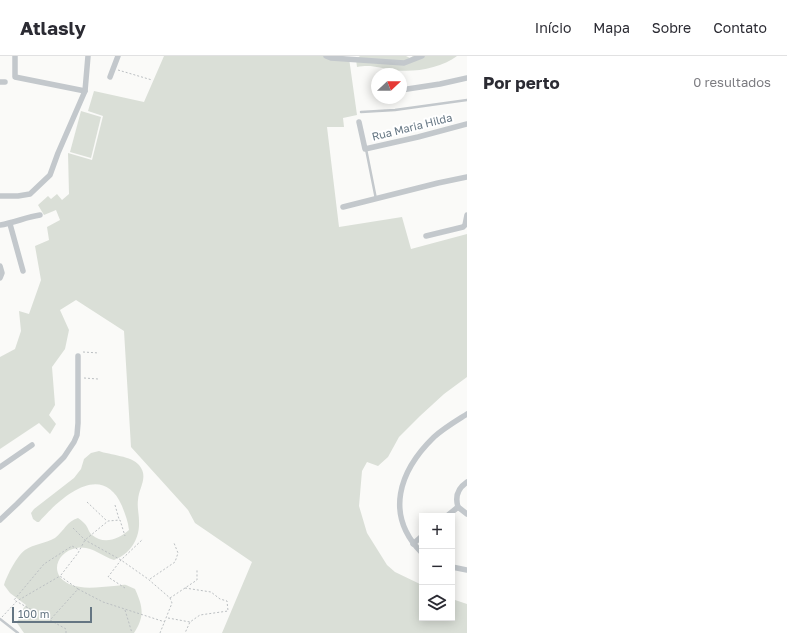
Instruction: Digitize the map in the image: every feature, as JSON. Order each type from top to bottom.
[{"type":"street","points":[[15,56],[16,77],[85,91]]},
{"type":"street","points":[[0,196],[30,194],[50,175],[58,152],[85,91],[88,56]]},
{"type":"street","points":[[110,77],[118,56]]},
{"type":"street","points":[[326,56],[404,63],[422,56]]},
{"type":"street","points":[[407,89],[467,78]]},
{"type":"street","name":"Rua Maria Hilda","points":[[359,122],[365,149],[467,124]]},
{"type":"street","points":[[343,207],[467,177]]},
{"type":"street","points":[[0,225],[10,224],[28,217],[40,215]]},
{"type":"street","points":[[426,236],[463,227],[465,225],[467,215]]},
{"type":"street","points":[[10,224],[23,272]]},
{"type":"street","points":[[0,266],[2,273],[0,278]]},
{"type":"street","points":[[0,520],[64,457],[74,442],[77,435],[78,423],[78,356]]},
{"type":"street","points":[[419,550],[413,544],[406,532],[401,519],[401,490],[405,476],[421,450],[435,436],[467,414]]},
{"type":"street","points":[[0,467],[32,445]]},
{"type":"street","points":[[467,482],[458,491],[457,499],[458,507],[467,514]]},
{"type":"street","points":[[451,513],[458,507]]},
{"type":"street","points":[[413,544],[419,539]]},
{"type":"street","points":[[455,568],[467,570]]},
{"type":"lane","points":[[361,112],[396,110],[467,100]]},
{"type":"lane","points":[[365,149],[376,199]]},
{"type":"lane","points":[[0,619],[18,633]]},
{"type":"path","points":[[113,69],[152,80]]},
{"type":"path","points":[[78,356],[79,352],[99,353]]},
{"type":"path","points":[[78,377],[98,380]]},
{"type":"path","points":[[87,502],[108,521]]},
{"type":"path","points":[[115,505],[125,536]]},
{"type":"path","points":[[0,619],[17,602],[60,576],[85,540],[108,521],[120,520]]},
{"type":"path","points":[[74,528],[85,540],[121,560],[150,580],[170,598],[172,603],[160,633]]},
{"type":"path","points":[[125,588],[108,577],[121,560],[143,539]]},
{"type":"path","points":[[150,580],[175,562],[178,553],[174,543]]},
{"type":"path","points":[[66,633],[66,629],[14,600],[44,564],[72,546],[79,550]]},
{"type":"path","points":[[170,598],[197,580],[197,570]]},
{"type":"path","points":[[60,576],[78,589],[103,602],[165,622]]},
{"type":"path","points":[[185,588],[211,592],[220,599],[227,601],[228,611],[200,615],[190,622],[185,633]]},
{"type":"path","points":[[50,620],[78,589]]},
{"type":"path","points":[[124,609],[132,633]]},
{"type":"path","points":[[167,618],[190,622]]},
{"type":"shaded area","points":[[164,56],[343,56],[349,58],[357,115],[343,118],[344,127],[327,127],[339,227],[402,217],[411,249],[467,234],[467,377],[444,394],[399,437],[388,457],[378,466],[367,462],[362,471],[359,506],[367,533],[387,565],[395,572],[419,584],[419,621],[455,621],[455,600],[467,604],[467,633],[222,633],[252,562],[195,523],[188,510],[131,447],[124,331],[76,300],[60,310],[69,330],[65,349],[52,367],[55,405],[49,415],[56,424],[50,434],[39,423],[0,449],[0,357],[15,349],[21,331],[19,311],[29,314],[41,280],[35,246],[49,240],[47,227],[60,220],[56,210],[44,215],[38,205],[48,196],[51,199],[57,194],[62,200],[69,194],[68,153],[92,160],[103,116],[88,111],[94,91],[144,102]]},
{"type":"shaded area","points":[[360,56],[406,56],[410,58],[413,56],[457,56],[443,64],[427,69],[410,71],[407,71],[407,68],[382,68],[371,66],[357,67],[356,59]]},
{"type":"shaded area","points":[[81,111],[101,117],[91,158],[70,152]]},
{"type":"shaded area","points":[[99,451],[136,462],[142,469],[143,482],[138,500],[139,528],[136,540],[125,554],[114,560],[87,548],[82,547],[70,550],[64,553],[60,558],[57,569],[62,580],[74,586],[91,588],[125,585],[135,589],[142,611],[138,627],[134,633],[24,633],[17,623],[20,613],[26,605],[10,593],[4,585],[13,566],[25,550],[55,538],[68,524],[74,519],[78,518],[86,525],[91,534],[101,540],[111,540],[121,536],[129,530],[122,506],[114,492],[104,486],[92,485],[81,488],[69,494],[39,522],[33,519],[31,513],[34,509],[74,478],[81,469],[84,459],[91,453]]}]
